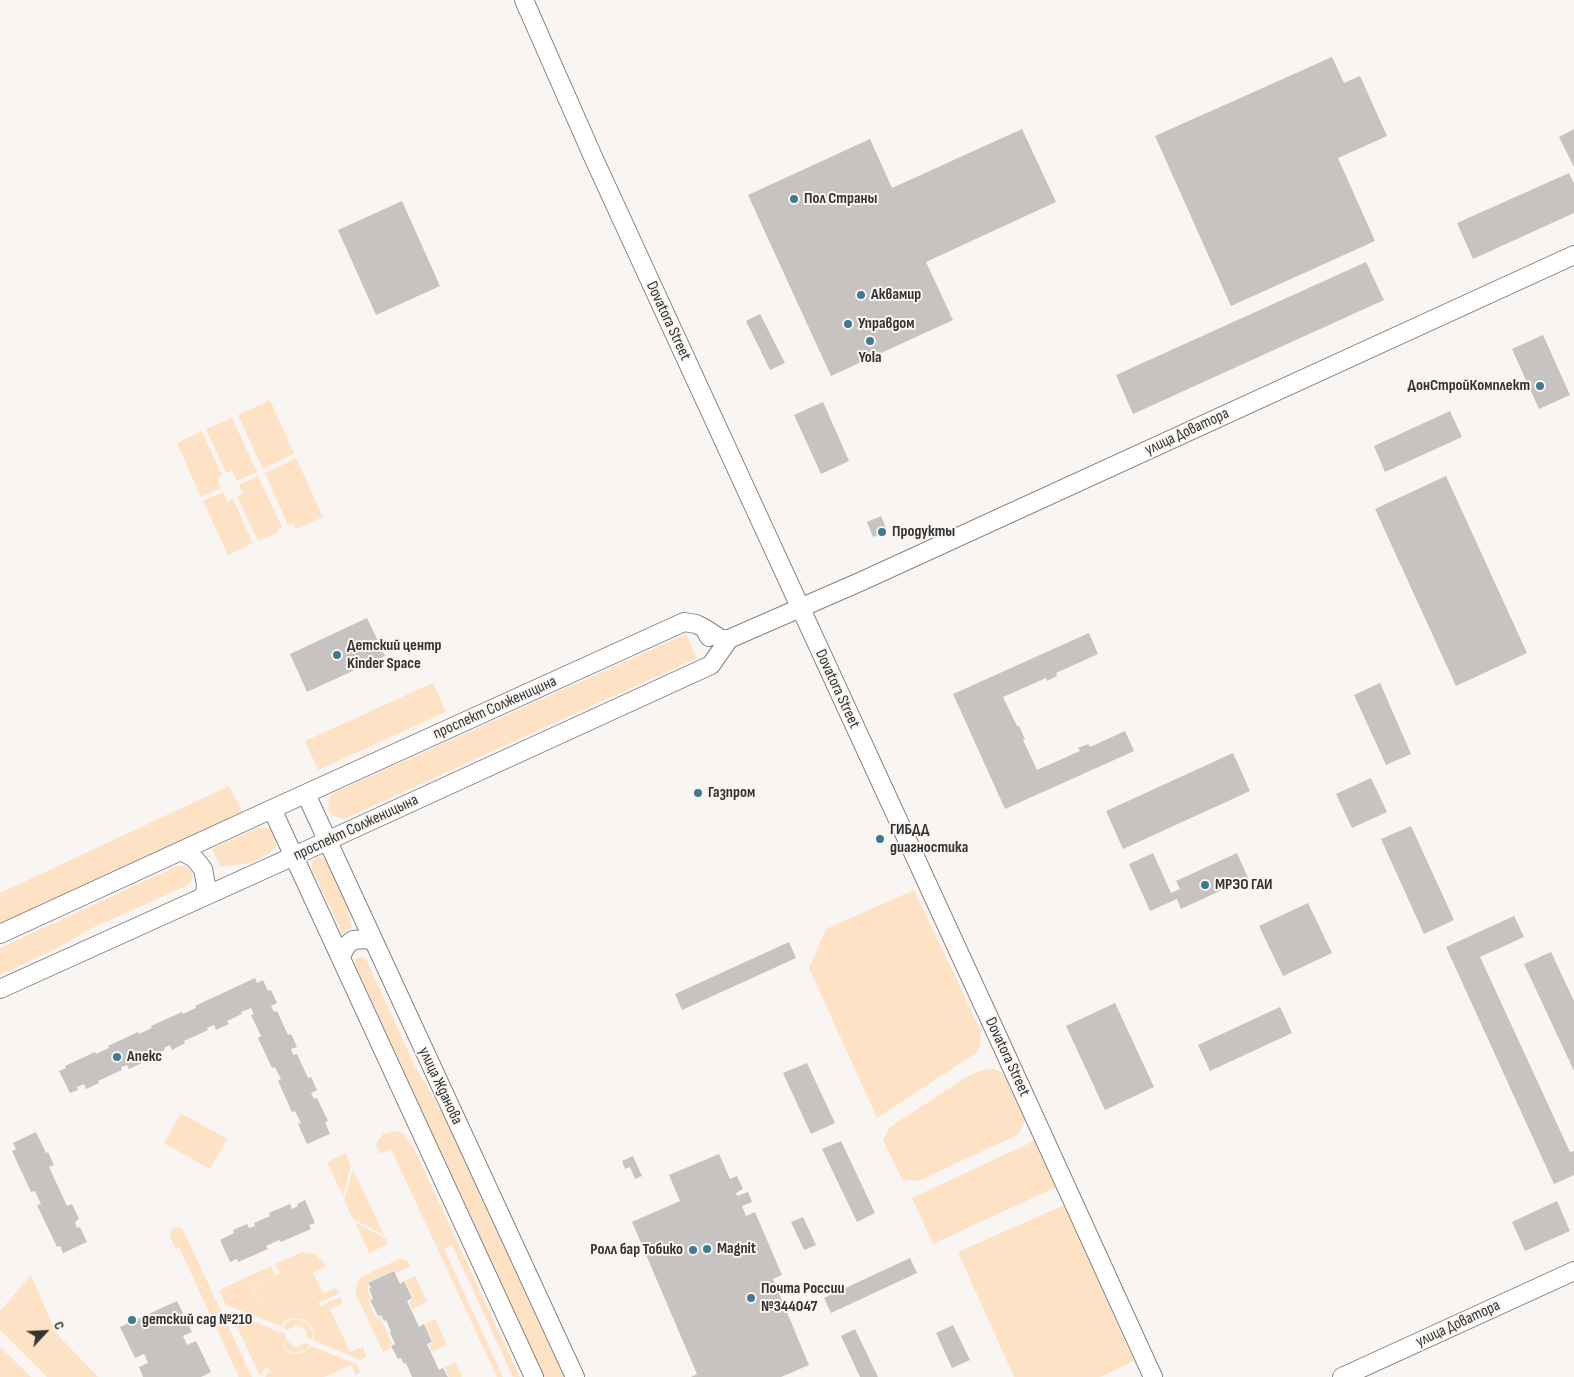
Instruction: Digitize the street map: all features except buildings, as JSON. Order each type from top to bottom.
[{"type":"street","name":"Dovatora Street","points":[[524,0],[594,159],[1153,1377]]},
{"type":"street","name":"улица Доватора","points":[[800,609],[1574,255]]},
{"type":"street","points":[[704,628],[721,639],[730,639],[800,609]]},
{"type":"street","name":"проспект Солженицина","points":[[306,794],[684,622],[696,624],[704,628]]},
{"type":"street","points":[[704,628],[712,647],[711,665]]},
{"type":"street","name":"проспект Солженицына","points":[[0,989],[711,665],[730,639]]},
{"type":"street","points":[[0,934],[306,794]]},
{"type":"street","name":"улица Жданова","points":[[306,794],[575,1377]]},
{"type":"street","points":[[272,809],[534,1377]]},
{"type":"street","points":[[181,851],[194,858],[203,870],[206,885],[205,893],[202,897]]},
{"type":"street","points":[[341,956],[347,945],[353,940],[367,939],[374,942]]},
{"type":"street","name":"улица Доватора","points":[[1342,1377],[1574,1271]]},
{"type":"shaded area","points":[[270,400],[294,454],[263,469],[238,415]]},
{"type":"shaded area","points":[[232,418],[257,472],[237,481],[232,471],[226,473],[206,429]]},
{"type":"shaded area","points":[[202,431],[222,475],[217,478],[221,488],[201,497],[177,443]]},
{"type":"shaded area","points":[[296,458],[323,517],[296,529],[293,523],[288,525],[265,473]]},
{"type":"shaded area","points":[[258,476],[282,527],[278,529],[278,532],[258,541],[237,497],[243,494],[239,485]]},
{"type":"shaded area","points":[[223,492],[227,502],[233,499],[253,543],[228,555],[203,501]]},
{"type":"shaded area","points":[[686,634],[697,658],[344,819],[331,815],[328,808],[332,794]]},
{"type":"shaded area","points":[[433,683],[446,712],[318,770],[305,741]]},
{"type":"shaded area","points":[[229,786],[244,815],[0,927],[0,893]]},
{"type":"shaded area","points":[[257,828],[268,828],[273,833],[276,847],[268,854],[249,863],[221,867],[212,849]]},
{"type":"shaded area","points":[[318,857],[329,861],[345,896],[352,928],[342,933],[312,869],[312,863]]},
{"type":"shaded area","points":[[177,866],[185,866],[193,876],[186,886],[88,930],[56,949],[0,975],[0,948]]},
{"type":"shaded area","points":[[914,890],[981,1031],[980,1045],[976,1053],[877,1118],[809,968],[826,929]]},
{"type":"shaded area","points":[[361,957],[366,959],[414,1064],[445,1118],[564,1377],[544,1377],[355,964],[356,959]]},
{"type":"shaded area","points":[[993,1068],[1003,1073],[1025,1120],[1019,1134],[918,1181],[902,1179],[883,1140],[890,1127],[970,1075]]},
{"type":"shaded area","points":[[181,1113],[227,1139],[210,1169],[164,1143]]},
{"type":"shaded area","points":[[395,1131],[403,1133],[412,1144],[520,1377],[513,1377],[452,1245],[444,1249],[503,1377],[497,1377],[391,1149],[380,1154],[376,1144],[383,1134]]},
{"type":"shaded area","points":[[1034,1141],[1056,1187],[933,1244],[912,1198]]},
{"type":"shaded area","points":[[346,1153],[351,1166],[343,1196],[327,1162]]},
{"type":"shaded area","points":[[353,1169],[384,1235],[353,1219],[344,1200]]},
{"type":"shaded area","points":[[1064,1205],[1134,1361],[1100,1377],[1014,1377],[958,1252]]},
{"type":"shaded area","points":[[355,1222],[386,1239],[388,1244],[369,1253]]},
{"type":"shaded area","points":[[174,1227],[183,1230],[252,1377],[239,1377],[179,1247],[176,1249],[170,1237],[171,1230]]},
{"type":"shaded area","points":[[302,1252],[315,1254],[326,1266],[313,1273],[323,1293],[336,1288],[339,1294],[318,1303],[320,1306],[340,1297],[343,1303],[330,1309],[350,1352],[363,1347],[366,1357],[360,1360],[314,1341],[313,1328],[304,1319],[291,1318],[281,1326],[226,1305],[219,1290],[271,1266],[275,1275],[252,1286],[265,1314],[253,1286],[300,1264],[280,1273],[275,1264]]},
{"type":"shaded area","points":[[399,1259],[408,1261],[410,1266],[396,1273],[395,1270],[367,1283],[369,1288],[367,1289],[371,1298],[368,1300],[376,1318],[380,1316],[392,1344],[389,1345],[391,1349],[383,1352],[356,1294],[357,1283],[361,1277]]},
{"type":"shaded area","points":[[31,1275],[56,1333],[98,1377],[47,1377],[0,1330],[0,1311]]},
{"type":"shaded area","points":[[415,1276],[427,1302],[412,1309],[409,1302],[413,1299],[405,1281]]},
{"type":"shaded area","points":[[230,1312],[279,1332],[279,1337],[280,1332],[286,1334],[286,1340],[293,1346],[298,1347],[305,1343],[310,1345],[306,1350],[295,1353],[289,1351],[281,1343],[289,1352],[295,1354],[301,1353],[307,1350],[311,1346],[357,1364],[360,1371],[356,1376],[351,1365],[324,1377],[265,1377],[270,1370],[266,1367],[260,1376]]},
{"type":"shaded area","points":[[298,1319],[308,1324],[313,1334],[312,1340],[307,1338],[304,1328],[299,1326],[295,1325],[288,1330],[282,1328],[287,1322]]},
{"type":"shaded area","points":[[435,1319],[447,1345],[432,1352],[429,1345],[433,1342],[425,1324]]},
{"type":"shaded area","points":[[0,1347],[31,1377],[0,1377]]},
{"type":"shaded area","points":[[455,1362],[462,1377],[449,1377],[444,1367]]},
{"type":"place","name":"Пол Страны","points":[[794,199]]},
{"type":"place","name":"Аквамир","points":[[861,295]]},
{"type":"place","name":"Управдом","points":[[848,324]]},
{"type":"place","name":"Yola","points":[[870,341]]},
{"type":"place","name":"ДонСтройКомплект","points":[[1540,386]]},
{"type":"place","name":"Продукты","points":[[882,532]]},
{"type":"place","name":"Детский центр Kinder Space","points":[[337,655]]},
{"type":"place","name":"Газпром","points":[[698,793]]},
{"type":"place","name":"ГИБДД диагностика","points":[[880,839]]},
{"type":"place","name":"МРЭО ГАИ","points":[[1205,885]]},
{"type":"place","name":"Апекс","points":[[117,1057]]},
{"type":"place","name":"Magnit","points":[[707,1249]]},
{"type":"place","name":"Ролл бар Тобико","points":[[693,1250]]},
{"type":"place","name":"Почта России №344047","points":[[751,1298]]},
{"type":"place","name":"детский сад №210","points":[[132,1320]]}]
